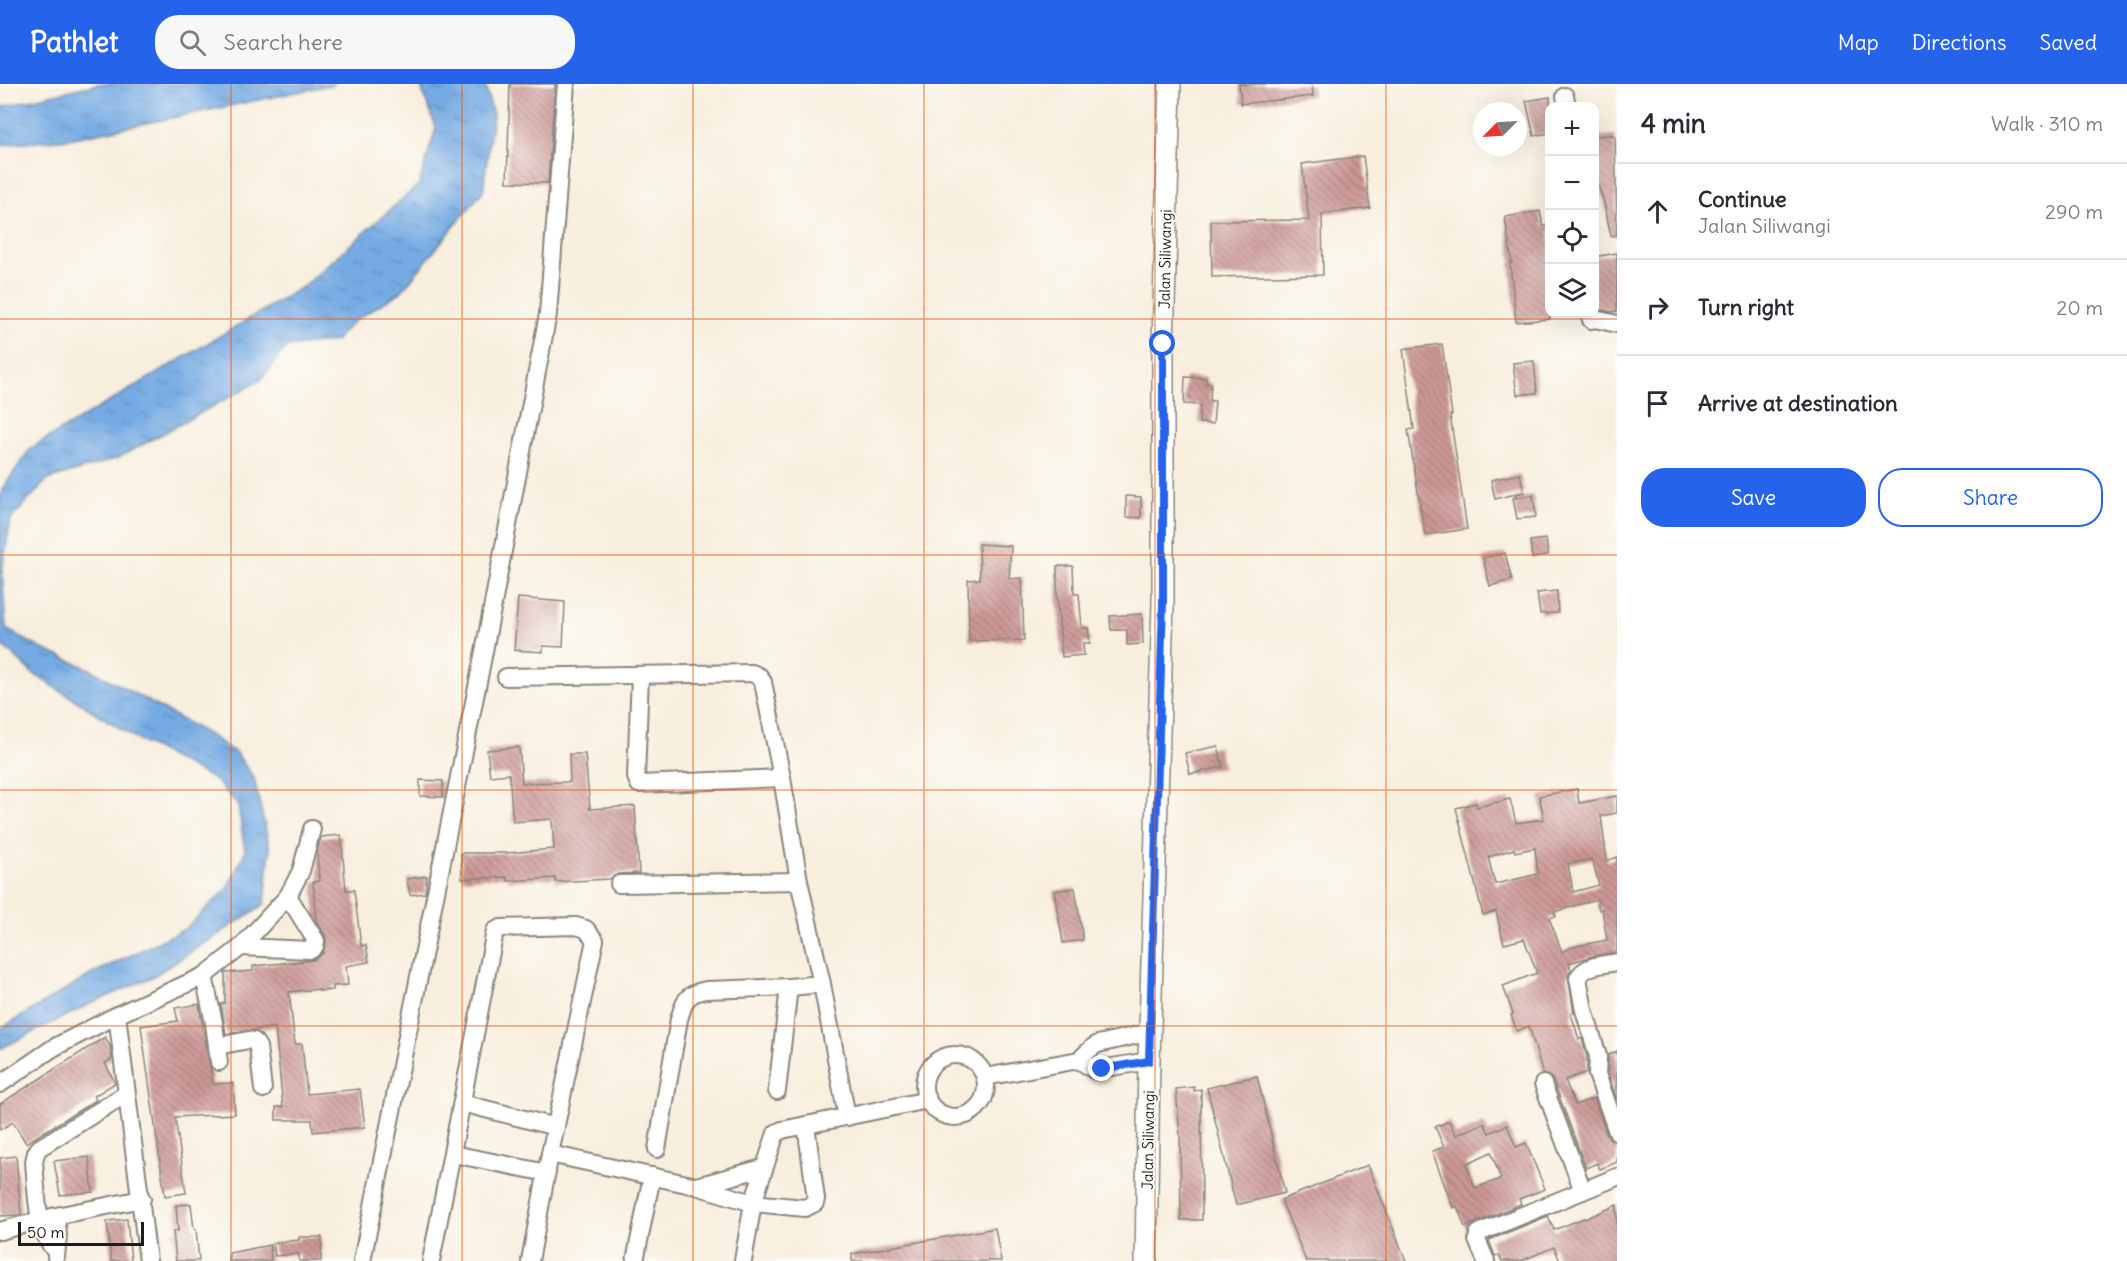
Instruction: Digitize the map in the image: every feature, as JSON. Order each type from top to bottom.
[{"type":"main road","name":"Jalan Siliwangi","points":[[1146,1261],[1149,1061],[1163,603],[1163,344],[1170,84]]},
{"type":"street","points":[[362,1261],[479,679],[548,314],[566,84]]},
{"type":"street","points":[[1591,318],[1591,320],[1617,324]]},
{"type":"street","points":[[506,677],[752,673],[760,677],[763,682],[782,778],[799,881],[822,984],[847,1117]]},
{"type":"street","points":[[640,676],[636,777],[639,784],[782,778]]},
{"type":"street","points":[[0,1084],[53,1048],[117,1015],[204,976],[242,947],[288,896],[301,871],[312,829]]},
{"type":"street","points":[[619,884],[799,881]]},
{"type":"street","points":[[242,947],[311,950],[315,946],[316,941],[288,896]]},
{"type":"street","points":[[431,1261],[495,931],[501,928],[576,926],[586,929],[595,940],[530,1261]]},
{"type":"street","points":[[1617,962],[1588,968],[1582,971],[1578,978],[1584,1010],[1598,1056],[1597,1074],[1617,1132]]},
{"type":"street","points":[[204,976],[218,1054],[249,1040],[257,1043],[263,1089]]},
{"type":"street","points":[[657,1149],[680,1019],[686,999],[695,992],[706,990],[822,984]]},
{"type":"street","points":[[777,1091],[789,987]]},
{"type":"street","points":[[117,1015],[148,1261]]},
{"type":"street","points":[[985,1077],[1079,1060],[1098,1044],[1151,1032]]},
{"type":"street","points":[[947,1056],[967,1057],[978,1065],[985,1077],[983,1098],[970,1113],[950,1116],[938,1111],[928,1100],[925,1087],[927,1074],[935,1063],[947,1056]]},
{"type":"street","points":[[1079,1060],[1094,1070],[1149,1061]]},
{"type":"street","points":[[1543,1084],[1583,1191]]},
{"type":"street","points":[[56,1256],[45,1235],[48,1218],[34,1162],[36,1153],[39,1148],[126,1094]]},
{"type":"street","points":[[743,1261],[753,1203],[776,1133],[928,1100]]},
{"type":"street","points":[[462,1103],[556,1126]]},
{"type":"street","points":[[550,1154],[696,1186],[753,1203],[805,1208],[815,1203],[816,1199],[806,1125]]},
{"type":"street","points":[[453,1154],[546,1173]]},
{"type":"street","points":[[696,1186],[763,1168]]},
{"type":"street","points":[[635,1261],[652,1176]]},
{"type":"street","points":[[1486,1261],[1477,1240],[1478,1234],[1617,1177]]},
{"type":"street","points":[[0,1230],[142,1199]]},
{"type":"water","points":[[97,84],[336,84],[69,139],[0,145],[0,107]]},
{"type":"water","points":[[420,84],[485,84],[493,115],[483,191],[401,292],[355,320],[335,341],[286,347],[261,380],[118,458],[47,480],[11,519],[2,570],[6,629],[40,648],[90,669],[209,735],[236,753],[254,778],[270,849],[265,904],[152,977],[88,1005],[0,1049],[0,1029],[92,974],[185,929],[226,890],[245,852],[238,805],[215,780],[142,742],[32,673],[0,643],[0,504],[2,489],[31,448],[304,286],[419,184],[436,128]]},
{"type":"building","points":[[510,84],[555,84],[548,183],[507,182]]},
{"type":"building","points":[[1239,84],[1312,84],[1313,96],[1241,104]]},
{"type":"building","points":[[1550,97],[1550,102],[1545,102],[1545,134],[1534,136],[1526,101]]},
{"type":"building","points":[[1615,135],[1617,235],[1611,236],[1599,187],[1599,136]]},
{"type":"building","points":[[1363,156],[1370,208],[1322,214],[1323,275],[1212,277],[1211,221],[1309,220],[1302,164]]},
{"type":"building","points":[[1540,211],[1543,226],[1545,226],[1545,318],[1550,319],[1516,322],[1510,263],[1512,263],[1505,217]]},
{"type":"building","points":[[1617,253],[1617,311],[1599,309],[1599,256]]},
{"type":"building","points":[[1442,344],[1467,529],[1425,535],[1408,430],[1414,429],[1403,349]]},
{"type":"building","points":[[1534,361],[1537,393],[1517,395],[1513,363]]},
{"type":"building","points":[[1185,377],[1206,378],[1206,383],[1211,383],[1210,401],[1215,401],[1213,424],[1199,423],[1200,405],[1184,404]]},
{"type":"building","points":[[1520,474],[1524,492],[1495,499],[1491,480]]},
{"type":"building","points":[[1533,495],[1536,517],[1517,519],[1513,498]]},
{"type":"building","points":[[1126,496],[1141,497],[1141,518],[1126,517]]},
{"type":"building","points":[[1546,539],[1548,555],[1532,558],[1530,541]]},
{"type":"building","points":[[979,544],[1011,546],[1009,579],[1022,578],[1024,640],[969,641],[968,580],[980,579]]},
{"type":"building","points":[[1505,553],[1512,580],[1490,586],[1483,558]]},
{"type":"building","points":[[1057,566],[1073,566],[1074,594],[1079,594],[1082,628],[1088,628],[1090,643],[1083,643],[1084,655],[1062,657]]},
{"type":"building","points":[[1557,591],[1558,613],[1540,614],[1537,593]]},
{"type":"building","points":[[518,598],[565,602],[563,647],[543,646],[543,652],[514,650]]},
{"type":"building","points":[[1142,614],[1143,644],[1127,645],[1127,630],[1111,630],[1110,616]]},
{"type":"building","points":[[1218,746],[1223,767],[1190,774],[1185,753]]},
{"type":"building","points":[[519,747],[522,783],[570,782],[569,754],[585,754],[590,809],[635,806],[639,873],[618,874],[610,879],[556,882],[555,878],[508,881],[507,877],[462,879],[461,853],[506,853],[554,849],[552,819],[513,822],[509,774],[490,776],[487,750]]},
{"type":"building","points":[[420,780],[443,781],[443,797],[420,796]]},
{"type":"building","points":[[1577,789],[1579,803],[1617,796],[1617,813],[1601,816],[1607,861],[1617,857],[1617,952],[1569,963],[1571,970],[1568,976],[1574,1013],[1571,1014],[1579,1039],[1582,1038],[1587,1057],[1587,1072],[1565,1080],[1575,1105],[1594,1098],[1607,1135],[1611,1140],[1617,1142],[1617,1162],[1600,1169],[1597,1163],[1586,1168],[1553,1080],[1543,1074],[1529,1026],[1517,1031],[1503,986],[1537,973],[1524,939],[1504,944],[1496,911],[1483,915],[1456,808],[1476,803],[1477,807],[1510,799],[1516,823],[1544,819],[1539,796]],"holes":[[[1535,848],[1538,874],[1495,884],[1488,857],[1514,849],[1515,852]],[[1592,859],[1599,885],[1573,892],[1568,864]],[[1597,899],[1599,910],[1602,909],[1607,940],[1572,947],[1562,952],[1549,918],[1556,916],[1554,912]]]},
{"type":"building","points":[[341,835],[346,890],[354,890],[361,946],[366,945],[369,962],[346,966],[348,985],[333,986],[333,990],[289,992],[295,1044],[302,1044],[307,1094],[360,1089],[365,1127],[313,1132],[312,1120],[276,1120],[276,1107],[283,1107],[275,1027],[226,1034],[221,1004],[225,1003],[225,973],[253,971],[253,966],[314,960],[323,953],[326,942],[325,935],[316,920],[313,882],[319,881],[317,853],[321,837]]},
{"type":"building","points":[[427,876],[425,893],[410,895],[407,879]]},
{"type":"building","points":[[1075,888],[1083,940],[1063,943],[1054,891]]},
{"type":"building","points":[[199,1004],[213,1084],[233,1083],[235,1114],[175,1117],[186,1193],[165,1196],[141,1026],[178,1021],[175,1008]]},
{"type":"building","points":[[105,1037],[110,1046],[112,1059],[105,1063],[115,1083],[94,1096],[96,1100],[26,1143],[13,1122],[0,1130],[0,1104]]},
{"type":"building","points":[[1617,1051],[1617,1100],[1608,1073],[1608,1055]]},
{"type":"building","points":[[1257,1076],[1285,1193],[1236,1205],[1207,1088]]},
{"type":"building","points":[[1194,1087],[1194,1091],[1201,1089],[1202,1220],[1181,1220],[1180,1136],[1176,1089]]},
{"type":"building","points":[[1449,1121],[1456,1135],[1484,1123],[1489,1133],[1507,1125],[1516,1147],[1526,1143],[1545,1189],[1519,1199],[1521,1204],[1465,1227],[1457,1206],[1453,1208],[1432,1151],[1444,1147],[1435,1127]],"holes":[[[1491,1152],[1501,1179],[1475,1188],[1466,1164]]]},
{"type":"building","points":[[16,1156],[21,1215],[0,1216],[0,1158]]},
{"type":"building","points":[[89,1157],[93,1192],[60,1195],[54,1161]]},
{"type":"building","points":[[1368,1165],[1406,1261],[1306,1261],[1281,1200]]},
{"type":"building","points":[[191,1204],[199,1261],[176,1261],[173,1231],[178,1231],[176,1205]]},
{"type":"building","points":[[1617,1205],[1617,1261],[1560,1261],[1554,1247],[1521,1261],[1502,1261],[1499,1255],[1495,1256],[1489,1240],[1548,1216],[1554,1230]]},
{"type":"building","points":[[127,1219],[131,1261],[111,1261],[107,1221]]},
{"type":"building","points":[[995,1228],[1001,1261],[852,1261],[852,1254]]},
{"type":"building","points":[[299,1237],[322,1237],[321,1261],[299,1261],[299,1254],[275,1256],[273,1243],[299,1240]]},
{"type":"building","points":[[270,1245],[271,1261],[229,1261],[229,1253]]},
{"type":"route","points":[[1102,1069],[1149,1061],[1163,603],[1163,344]]}]
